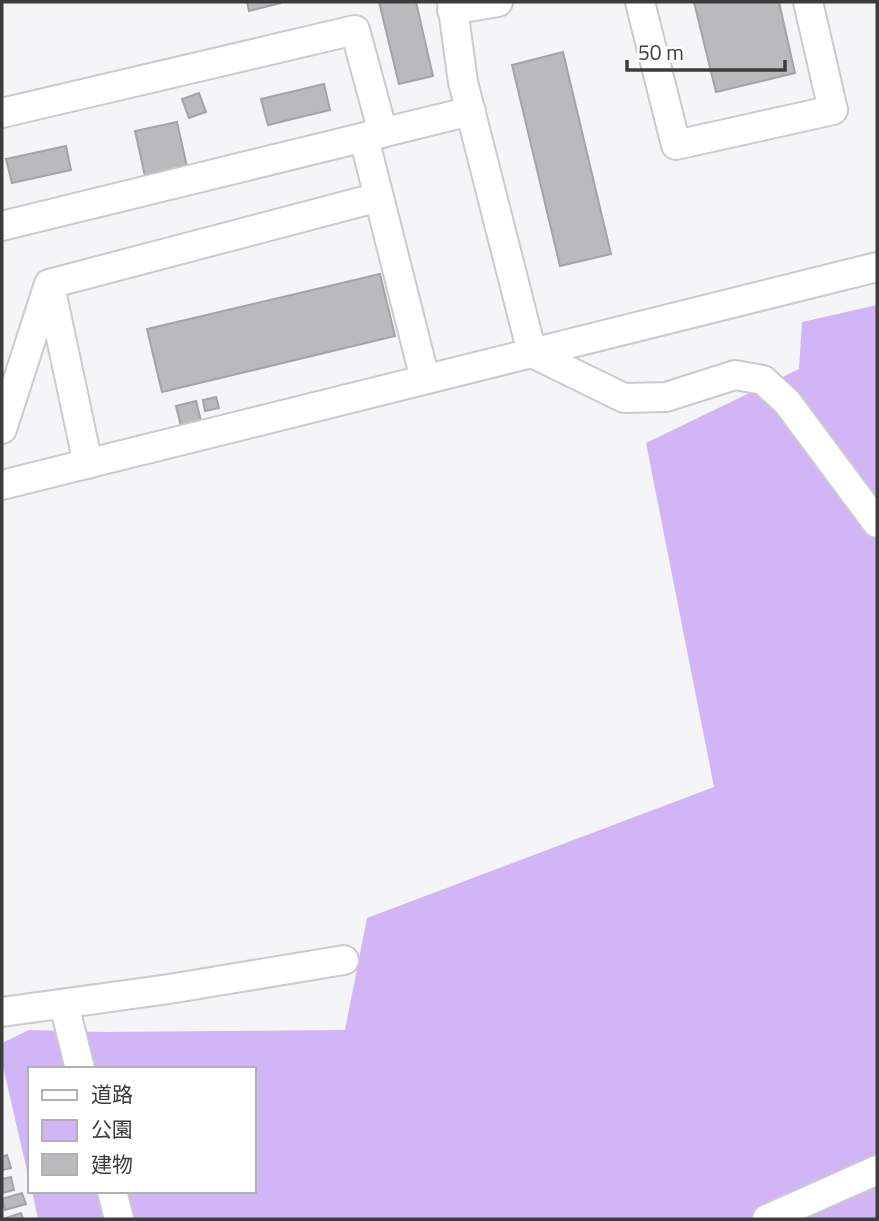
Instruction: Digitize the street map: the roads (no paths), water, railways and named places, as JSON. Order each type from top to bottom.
[{"type":"lane","points":[[498,2],[452,6],[463,82],[532,353],[624,398],[666,397],[735,375],[763,380],[787,402],[877,523]]},
{"type":"lane","points":[[640,2],[677,145],[833,110],[808,2]]},
{"type":"lane","points":[[2,113],[355,30],[373,135],[379,197],[425,379]]},
{"type":"lane","points":[[2,226],[471,111]]},
{"type":"lane","points":[[49,284],[379,197]]},
{"type":"lane","points":[[2,485],[877,267]]},
{"type":"lane","points":[[2,429],[49,284]]},
{"type":"lane","points":[[49,284],[88,464]]},
{"type":"lane","points":[[2,1012],[344,960]]},
{"type":"lane","points":[[64,1004],[80,1067]]},
{"type":"lane","points":[[767,1219],[877,1170]]},
{"type":"lane","points":[[112,1193],[119,1219]]}]
